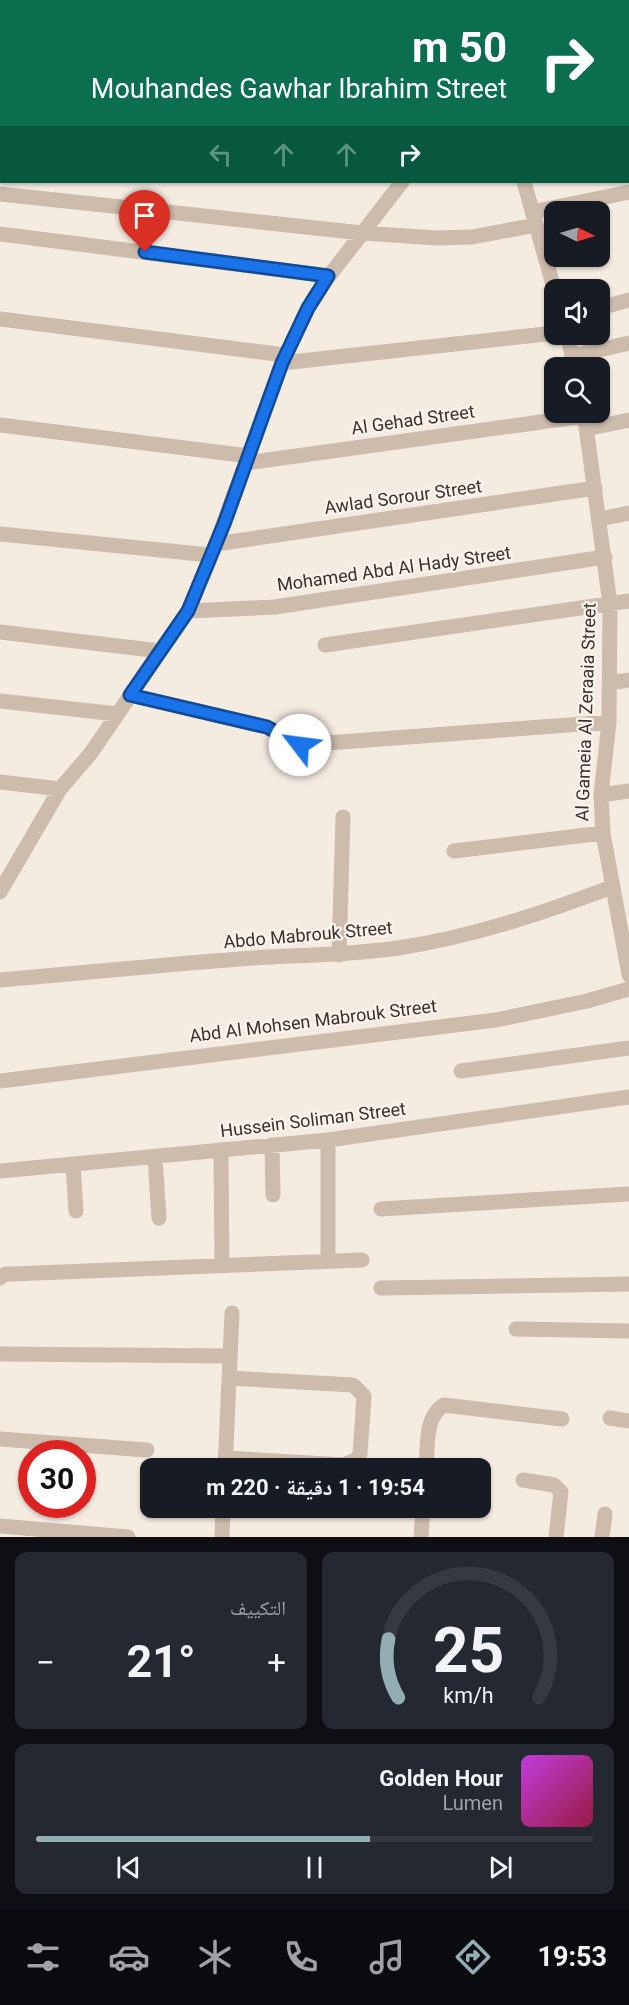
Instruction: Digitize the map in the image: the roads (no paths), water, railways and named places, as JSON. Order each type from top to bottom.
[{"type":"street","points":[[0,892],[5,871],[60,789],[91,753],[188,611],[248,460],[284,359],[308,308],[328,276],[401,183]]},
{"type":"street","points":[[524,183],[551,279]]},
{"type":"street","points":[[0,194],[362,233],[455,238],[629,192]]},
{"type":"street","points":[[0,234],[328,276]]},
{"type":"street","points":[[610,305],[629,300]]},
{"type":"street","points":[[0,319],[284,359],[544,334]]},
{"type":"street","points":[[588,357],[629,343]]},
{"type":"street","name":"Al Gehad Street","points":[[610,420],[629,420]]},
{"type":"street","name":"Al Gehad Street","points":[[0,425],[248,460],[552,423]]},
{"type":"street","name":"Al Gameia Al Zeraaia Street","points":[[586,423],[610,604],[609,722],[601,795],[603,834],[612,887],[625,935],[629,975]]},
{"type":"street","name":"Awlad Sorour Street","points":[[0,534],[213,550],[595,488]]},
{"type":"street","points":[[600,519],[629,513]]},
{"type":"street","name":"Mohamed Abd Al Hady Street","points":[[188,611],[275,607],[605,557]]},
{"type":"street","points":[[325,645],[629,601]]},
{"type":"street","points":[[0,632],[160,651]]},
{"type":"street","points":[[610,684],[629,680]]},
{"type":"street","points":[[130,695],[267,727],[300,745],[609,722]]},
{"type":"street","points":[[0,701],[117,714]]},
{"type":"street","points":[[0,782],[60,789]]},
{"type":"street","points":[[601,795],[629,791]]},
{"type":"street","points":[[339,955],[343,817]]},
{"type":"street","points":[[454,851],[603,834]]},
{"type":"street","name":"Abdo Mabrouk Street","points":[[0,980],[253,958],[339,955],[400,947],[472,933],[543,913],[612,887]]},
{"type":"street","name":"Abd Al Mohsen Mabrouk Street","points":[[0,1081],[496,1020],[587,1001],[629,988]]},
{"type":"street","points":[[461,1071],[629,1048]]},
{"type":"street","name":"Hussein Soliman Street","points":[[0,1171],[328,1140],[629,1097]]},
{"type":"street","points":[[328,1140],[328,1262]]},
{"type":"street","points":[[272,1145],[273,1195]]},
{"type":"street","points":[[221,1151],[222,1264]]},
{"type":"street","points":[[155,1157],[159,1218]]},
{"type":"street","points":[[73,1165],[76,1210]]},
{"type":"street","points":[[381,1209],[629,1194]]},
{"type":"street","points":[[0,1278],[5,1274],[362,1260]]},
{"type":"street","points":[[381,1288],[629,1284]]},
{"type":"street","points":[[225,1458],[232,1313]]},
{"type":"street","points":[[516,1329],[629,1331]]},
{"type":"street","points":[[0,1354],[230,1356]]},
{"type":"street","points":[[229,1378],[353,1385],[364,1396],[360,1454],[356,1458]]},
{"type":"street","points":[[427,1458],[430,1421],[434,1411],[444,1406],[562,1419]]},
{"type":"street","points":[[609,1419],[629,1421]]},
{"type":"street","points":[[0,1438],[147,1450]]},
{"type":"street","points":[[523,1480],[554,1485],[561,1492],[556,1537]]},
{"type":"street","points":[[602,1537],[605,1514]]},
{"type":"street","points":[[222,1537],[223,1518]]},
{"type":"street","points":[[421,1537],[422,1518]]},
{"type":"street","points":[[0,1526],[128,1537]]}]
